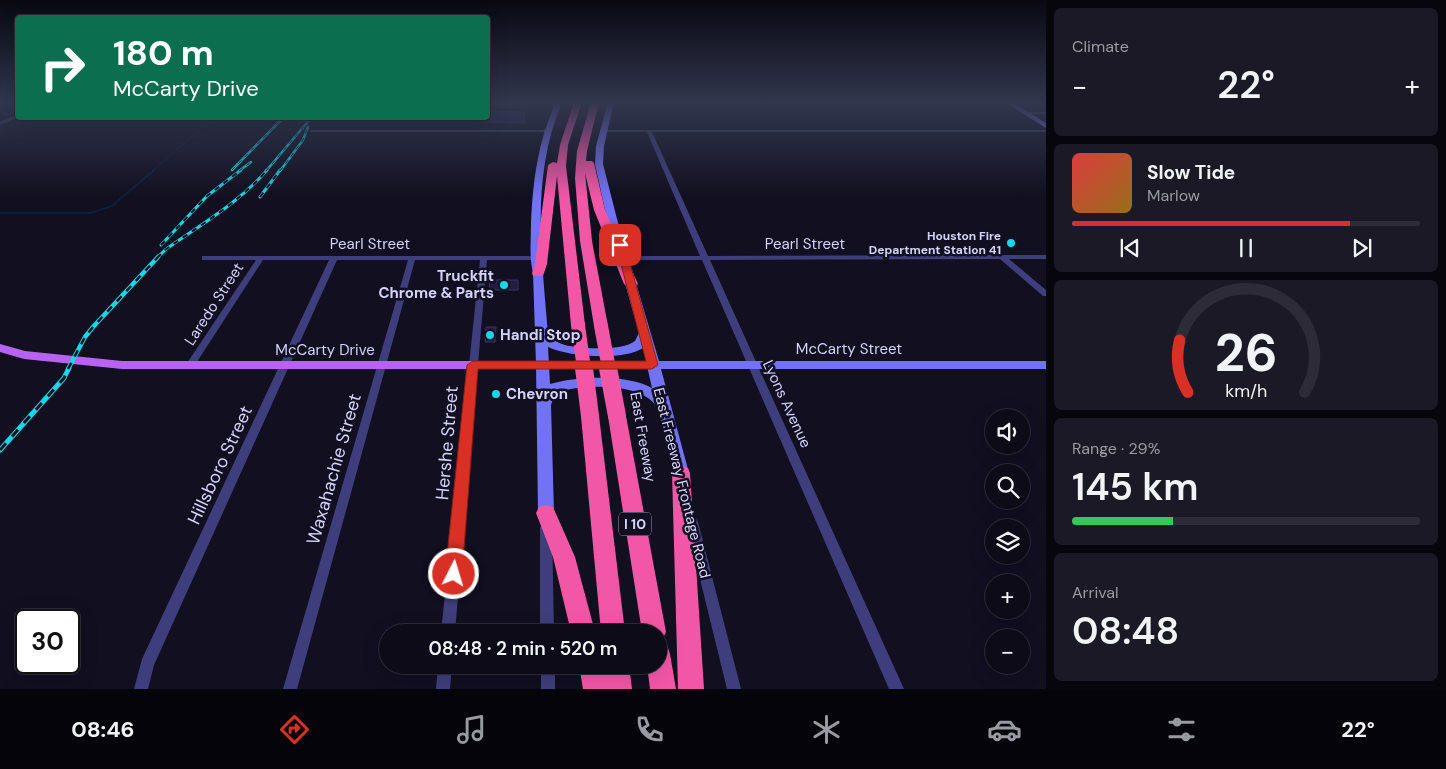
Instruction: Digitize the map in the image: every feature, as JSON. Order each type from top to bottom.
[{"type":"highway","name":"I 10","points":[[567,134],[564,144],[562,182],[567,212],[612,624]]},
{"type":"highway","points":[[586,134],[592,190],[599,211],[631,284]]},
{"type":"highway","name":"East Freeway","points":[[586,134],[582,151],[580,186],[586,241],[653,624]]},
{"type":"highway","points":[[538,273],[541,264],[550,200],[554,155],[564,144]]},
{"type":"highway","points":[[681,473],[691,689]]},
{"type":"highway","points":[[546,513],[564,557],[581,624]]},
{"type":"highway","points":[[593,674],[596,689]]},
{"type":"highway","points":[[617,674],[619,689]]},
{"type":"highway","points":[[661,674],[664,689]]},
{"type":"main road","points":[[545,134],[540,163],[535,258],[538,273],[542,337],[546,513]]},
{"type":"main road","name":"East Freeway Frontage Road","points":[[603,134],[599,164],[612,219],[645,333],[681,473]]},
{"type":"main road","points":[[542,337],[549,345],[562,349],[622,351],[640,345],[645,333]]},
{"type":"main road","name":"McCarty Drive","points":[[0,348],[24,355],[122,366],[652,365]]},
{"type":"main road","name":"McCarty Street","points":[[652,365],[1046,365]]},
{"type":"main road","points":[[544,406],[549,390],[565,384],[628,384],[642,388],[663,404]]},
{"type":"street","name":"Lyons Avenue","points":[[650,134],[898,689]]},
{"type":"street","name":"Pearl Street","points":[[624,258],[1046,257]]},
{"type":"street","name":"Pearl Street","points":[[205,258],[535,258]]},
{"type":"street","name":"Laredo Street","points":[[190,366],[261,258]]},
{"type":"street","name":"Hillsboro Street","points":[[142,689],[147,664],[286,366],[334,258]]},
{"type":"street","name":"Waxahachie Street","points":[[290,689],[412,258]]},
{"type":"street","name":"Hershe Street","points":[[449,624],[484,258]]},
{"type":"street","points":[[1003,258],[1046,294]]},
{"type":"street","name":"East Freeway Frontage Road","points":[[681,473],[690,508],[692,525],[733,683]]},
{"type":"street","points":[[546,513],[548,624]]},
{"type":"street","points":[[443,689],[444,674]]},
{"type":"street","points":[[548,674],[548,689]]},
{"type":"building","name":"Truckfit Chrome & Parts","points":[[490,280],[518,280],[518,290],[489,290]]},
{"type":"building","name":"Handi Stop","points":[[486,327],[496,327],[495,342],[485,342]]},
{"type":"waterway","points":[[152,171],[195,134]]},
{"type":"waterway","points":[[0,213],[90,213],[112,206],[154,170]]},
{"type":"railway","points":[[232,170],[267,134]]},
{"type":"railway","points":[[266,171],[297,134]]},
{"type":"railway","points":[[280,171],[305,134]]},
{"type":"railway","points":[[239,171],[251,162]]},
{"type":"railway","points":[[161,245],[207,196],[241,170]]},
{"type":"railway","points":[[158,257],[165,250],[232,203],[267,170]]},
{"type":"railway","points":[[260,197],[280,170]]},
{"type":"railway","points":[[68,369],[85,337],[93,327],[158,257]]},
{"type":"railway","points":[[0,450],[64,378],[69,368]]},
{"type":"place","name":"Houston Fire Department Station 41","points":[[1011,243]]},
{"type":"place","name":"Truckfit Chrome & Parts","points":[[504,285]]},
{"type":"place","name":"Handi Stop","points":[[490,335]]},
{"type":"place","name":"Chevron","points":[[496,394]]},
{"type":"route","points":[[454,574],[473,365],[652,365],[620,245]]}]
